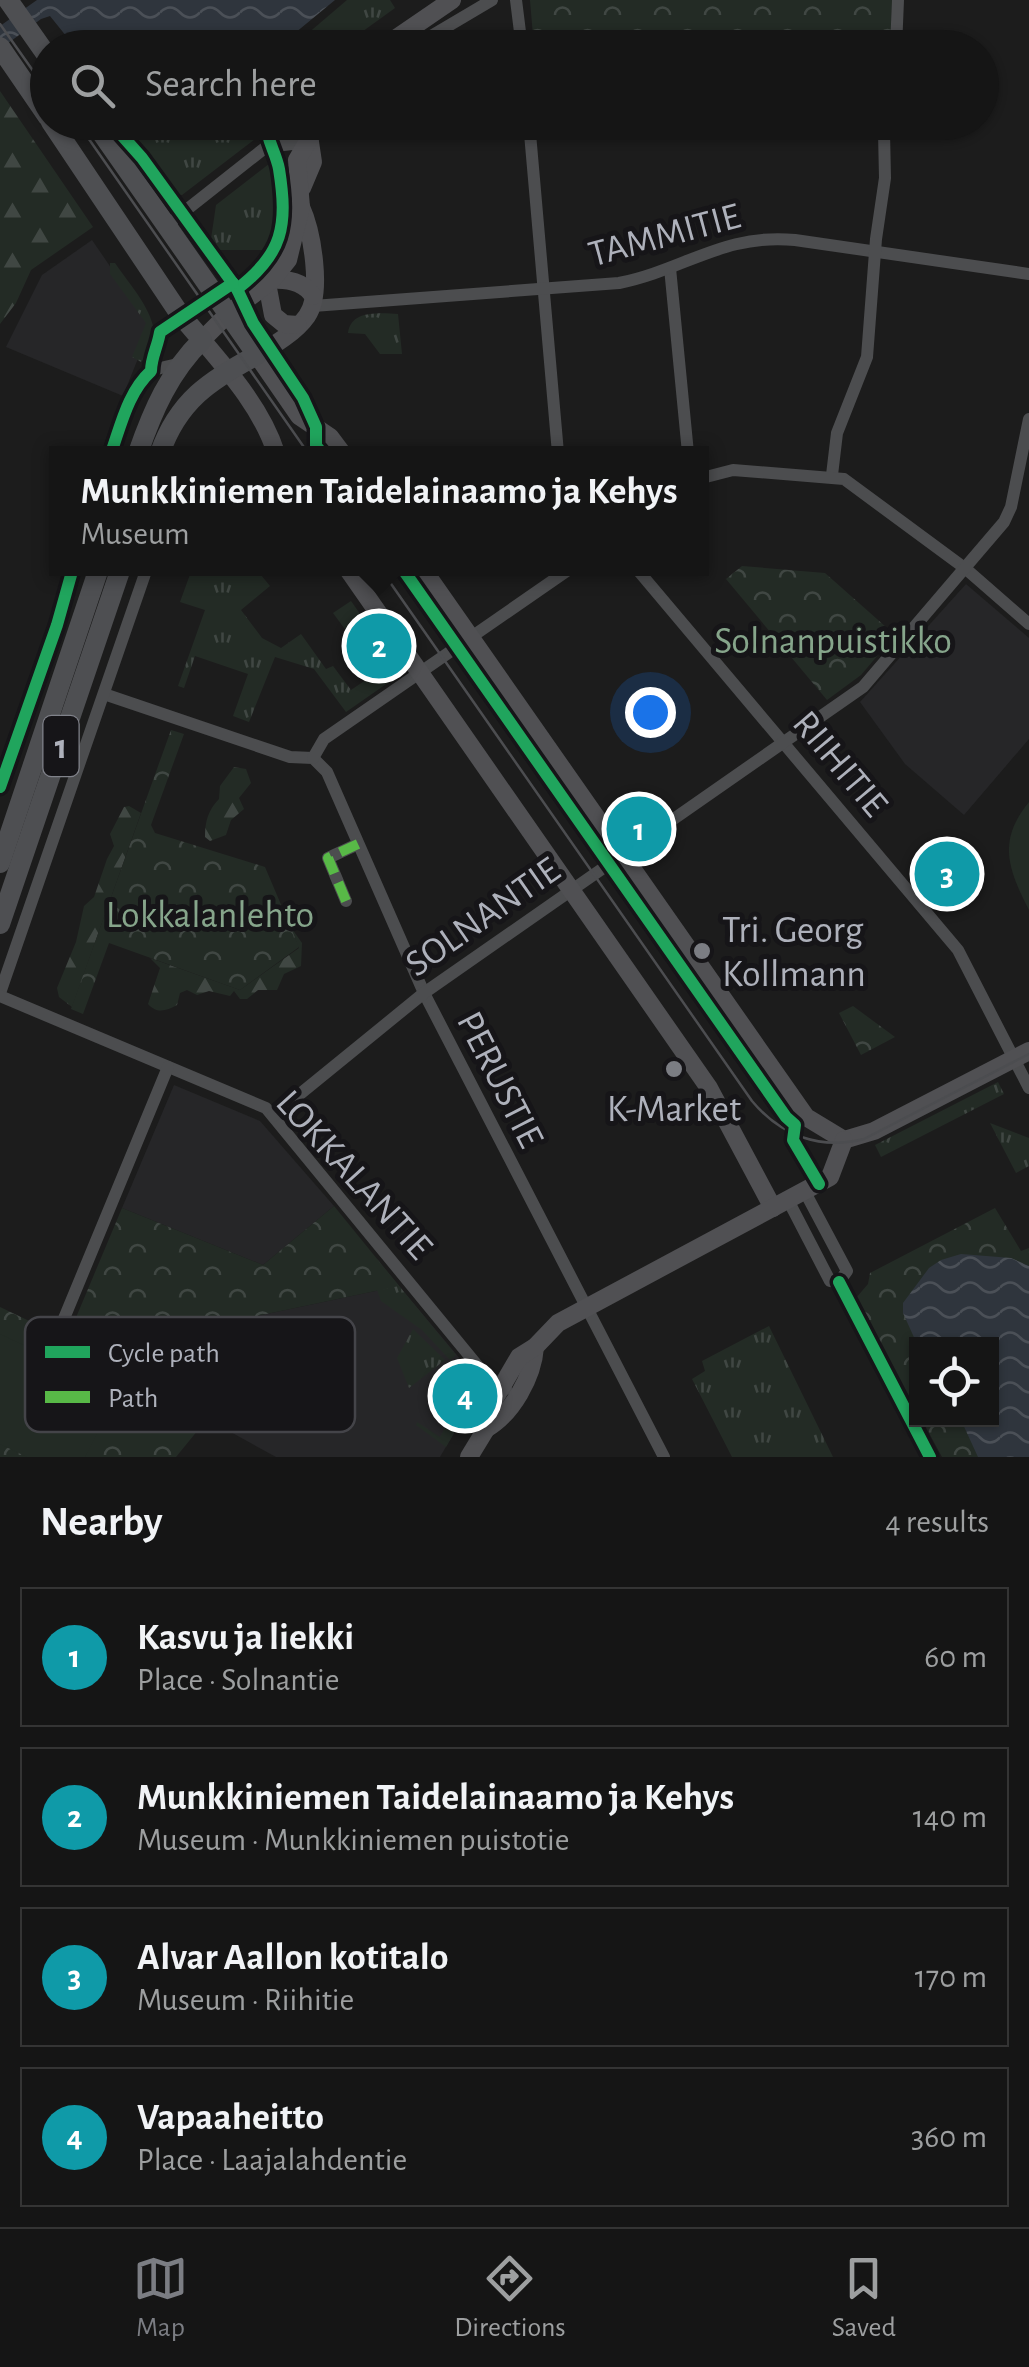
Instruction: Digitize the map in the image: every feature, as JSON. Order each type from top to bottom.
[{"type":"main road","points":[[10,4],[30,32]]},
{"type":"main road","points":[[2,50],[30,91]]},
{"type":"main road","points":[[63,140],[179,313],[202,340],[178,364],[153,409],[141,446]]},
{"type":"main road","points":[[106,140],[257,355],[228,371],[178,413],[164,446]]},
{"type":"main road","name":"1","points":[[0,863],[90,594],[107,576]]},
{"type":"main road","name":"1","points":[[0,924],[111,576]]},
{"type":"street","points":[[408,30],[452,0]]},
{"type":"street","points":[[441,30],[492,0]]},
{"type":"street","points":[[516,0],[520,30]]},
{"type":"street","points":[[897,30],[898,0]]},
{"type":"street","points":[[530,140],[557,446]]},
{"type":"street","points":[[832,475],[835,440],[867,356],[875,252],[886,178],[884,140]]},
{"type":"street","points":[[166,226],[266,147],[310,142]]},
{"type":"street","points":[[310,142],[296,160],[312,237],[313,301],[298,326],[257,355],[299,416],[330,437],[336,446]]},
{"type":"street","points":[[274,446],[269,430],[202,340],[229,312],[270,281],[292,250],[301,197]]},
{"type":"street","name":"TAMMITIE","points":[[313,301],[623,283],[716,248],[765,238],[1029,274]]},
{"type":"street","points":[[670,268],[687,446]]},
{"type":"street","points":[[270,281],[296,283],[308,290],[313,301]]},
{"type":"street","points":[[270,281],[272,315],[284,324],[298,326]]},
{"type":"street","points":[[114,446],[140,380],[150,371],[178,364]]},
{"type":"street","name":"SOLNANTIE","points":[[272,1116],[424,994],[862,687],[966,570],[1008,516],[1029,419]]},
{"type":"street","points":[[709,476],[733,470],[832,475],[856,486],[1029,624]]},
{"type":"street","points":[[0,787],[71,576]]},
{"type":"street","points":[[0,994],[144,576]]},
{"type":"street","points":[[353,576],[728,1118],[847,1272],[839,1282],[830,1281],[789,1200]]},
{"type":"street","points":[[428,576],[806,1117],[844,1140],[874,1132],[1022,1054]]},
{"type":"street","points":[[104,694],[290,758],[313,758],[324,739],[560,576]]},
{"type":"street","name":"RIIHITIE","points":[[643,576],[958,950],[1022,1054],[1029,1088]]},
{"type":"street","points":[[60,614],[90,594]]},
{"type":"street","name":"PERUSTIE","points":[[313,758],[327,772],[424,994],[664,1457]]},
{"type":"street","points":[[346,901],[328,858],[358,844]]},
{"type":"street","name":"LOKKALANTIE","points":[[0,994],[266,1108],[486,1376],[509,1391]]},
{"type":"street","points":[[65,1317],[168,1068]]},
{"type":"street","points":[[469,1457],[486,1429],[503,1419],[509,1391],[534,1366],[534,1348],[558,1322],[830,1176],[844,1140]]},
{"type":"shaded area","points":[[92,240],[151,326],[123,396],[6,347],[42,275]]},
{"type":"shaded area","points":[[966,584],[1029,638],[1029,739],[964,815],[905,764],[860,702]]},
{"type":"shaded area","points":[[174,1085],[260,1121],[334,1206],[263,1265],[122,1208]]},
{"type":"shaded area","points":[[399,1286],[482,1385],[440,1457],[276,1457],[231,1432],[355,1432],[355,1317],[257,1316]]},
{"type":"green space","points":[[347,0],[390,0],[395,8],[365,30],[312,30]]},
{"type":"green space","points":[[530,0],[892,0],[891,30],[533,30]]},
{"type":"green space","points":[[0,91],[93,227],[31,270],[16,303],[0,324]]},
{"type":"green space","points":[[134,140],[254,140],[182,195],[175,194]]},
{"type":"green space","points":[[269,164],[275,174],[278,208],[270,250],[215,250],[210,246],[216,205]]},
{"type":"green space","points":[[110,263],[115,263],[132,286],[153,325],[151,351],[141,362],[132,357],[146,323],[110,274]]},
{"type":"green space","points":[[398,314],[402,354],[380,354],[365,334],[348,333],[360,317]]},
{"type":"green space","name":"Solnanpuistikko","points":[[742,566],[825,573],[895,635],[861,675],[827,700],[726,579]]},
{"type":"green space","points":[[189,576],[262,576],[270,586],[241,610],[262,638],[281,648],[301,634],[326,669],[333,666],[351,690],[394,661],[402,673],[346,712],[314,669],[275,657],[249,722],[233,716],[248,674],[195,656],[184,688],[178,686],[205,610],[180,602]]},
{"type":"green space","points":[[351,601],[370,628],[353,640],[333,613]]},
{"type":"green space","name":"Lokkalanlehto","points":[[171,730],[184,734],[151,825],[155,833],[265,867],[299,947],[240,990],[109,943],[83,1014],[71,1009]]},
{"type":"green space","points":[[234,767],[246,769],[251,783],[239,798],[244,809],[231,820],[226,835],[210,841],[205,837],[208,816],[219,799],[220,786]]},
{"type":"green space","points":[[1029,802],[1029,910],[1011,868],[1009,842]]},
{"type":"green space","points":[[124,807],[141,813],[72,1007],[59,997],[57,988],[76,942],[84,906],[94,897],[114,846],[110,834]]},
{"type":"green space","points":[[290,926],[302,943],[301,966],[284,974],[277,990],[258,990],[247,999],[240,999],[234,991],[230,996],[209,991],[197,995],[187,990],[180,993],[177,1005],[169,1009],[158,1010],[148,1004],[160,968],[150,958],[240,990],[299,948]]},
{"type":"green space","points":[[853,1006],[895,1037],[861,1055],[839,1013]]},
{"type":"green space","points":[[998,1082],[1004,1094],[881,1157],[875,1145]]},
{"type":"green space","points":[[990,1123],[1029,1138],[1029,1166],[1016,1173]]},
{"type":"green space","points":[[334,1206],[399,1286],[257,1317],[76,1317],[122,1208],[263,1265]]},
{"type":"green space","points":[[995,1208],[1021,1251],[1029,1248],[1029,1457],[942,1457],[926,1427],[999,1427],[999,1337],[909,1337],[909,1397],[856,1298],[868,1284],[870,1273]]},
{"type":"green space","points":[[377,1259],[456,1355],[450,1360],[422,1330],[381,1301]]},
{"type":"green space","points":[[0,1307],[25,1319],[25,1432],[196,1432],[176,1457],[0,1457]]},
{"type":"green space","points":[[769,1326],[833,1457],[732,1457],[692,1379],[705,1371],[702,1361]]},
{"type":"green space","points":[[413,1329],[445,1360],[409,1388],[397,1358]]},
{"type":"green space","points":[[0,1334],[25,1346],[25,1432],[98,1432],[85,1457],[27,1457],[0,1444]]},
{"type":"green space","points":[[460,1360],[482,1385],[446,1447],[416,1425],[417,1422],[440,1437],[462,1396],[440,1374]]},
{"type":"water","points":[[37,0],[335,0],[299,30],[61,30],[50,16],[0,49],[0,26]]},
{"type":"water","points":[[961,1254],[1011,1258],[1029,1266],[1029,1457],[978,1457],[964,1427],[999,1427],[999,1337],[914,1337],[903,1313],[903,1303],[929,1268]]},
{"type":"tram line","points":[[0,24],[30,66]]},
{"type":"tram line","points":[[90,140],[303,446]]},
{"type":"tram line","points":[[386,576],[752,1101],[776,1123],[817,1141],[864,1139],[1029,1054]]},
{"type":"marked path","points":[[346,901],[328,858],[358,844]]},
{"type":"cycle path","points":[[126,140],[237,289],[253,323],[303,398],[316,427],[316,446]]},
{"type":"cycle path","points":[[237,289],[264,264],[279,237],[283,207],[279,169],[270,140]]},
{"type":"cycle path","points":[[113,446],[131,399],[151,371],[160,332],[233,283]]},
{"type":"cycle path","points":[[0,787],[71,576]]},
{"type":"cycle path","points":[[408,576],[795,1125],[793,1140],[819,1184]]},
{"type":"cycle path","points":[[839,1282],[930,1457]]},
{"type":"place","name":"Munkkiniemen Taidelainaamo ja Kehys","points":[[379,646]]},
{"type":"place","name":"Kasvu ja liekki","points":[[639,829]]},
{"type":"place","name":"Alvar Aallon kotitalo","points":[[947,874]]},
{"type":"place","name":"Tri. Georg Kollmann","points":[[702,951]]},
{"type":"place","name":"K-Market","points":[[674,1069]]},
{"type":"place","name":"Vapaaheitto","points":[[465,1396]]}]
